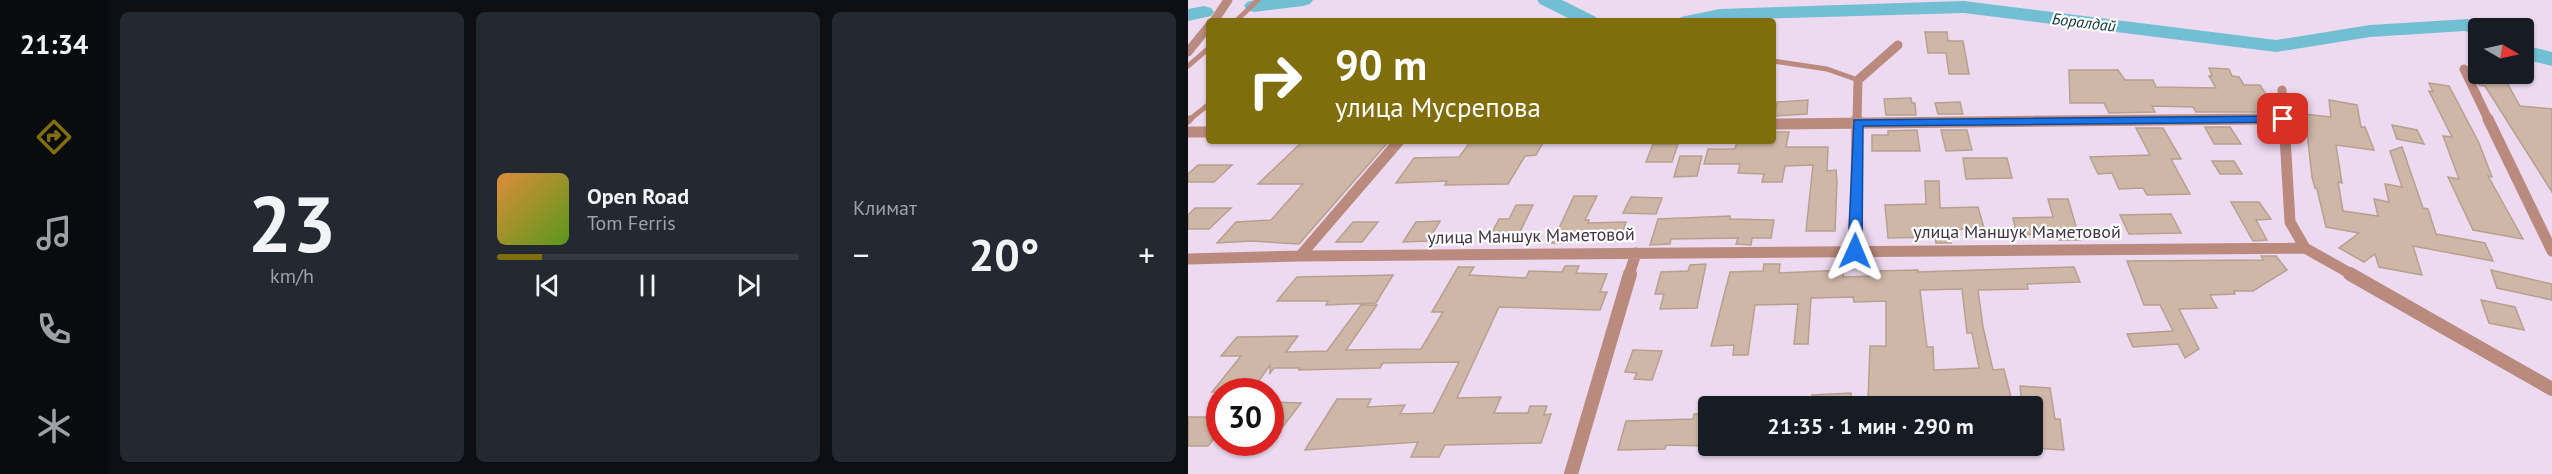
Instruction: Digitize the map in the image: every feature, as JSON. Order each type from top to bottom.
[{"type":"street","points":[[1216,18],[1228,0]]},
{"type":"street","points":[[1188,52],[1206,30]]},
{"type":"street","points":[[1855,251],[1858,80],[1898,45]]},
{"type":"street","points":[[2464,69],[2552,251]]},
{"type":"street","points":[[2282,90],[2290,222],[2305,248],[2552,389]]},
{"type":"street","points":[[1776,124],[2283,119]]},
{"type":"street","points":[[1188,132],[1206,132]]},
{"type":"street","points":[[1300,256],[1396,144]]},
{"type":"street","name":"улица Маншук Маметовой","points":[[1188,259],[1636,252],[2305,248]]},
{"type":"street","points":[[1571,474],[1636,252]]},
{"type":"lane","points":[[1239,18],[1258,0]]},
{"type":"lane","points":[[1198,39],[1206,39]]},
{"type":"lane","points":[[1188,66],[1206,51]]},
{"type":"lane","points":[[1776,61],[1824,68],[1845,73],[1858,80]]},
{"type":"lane","points":[[1188,121],[1206,106]]},
{"type":"building","points":[[1925,32],[1947,32],[1948,41],[1963,41],[1969,74],[1949,74],[1946,53],[1928,53]]},
{"type":"building","points":[[2209,68],[2229,69],[2232,76],[2239,77],[2244,85],[2260,85],[2270,97],[2272,112],[2196,112],[2193,107],[2152,106],[2155,112],[2109,113],[2104,103],[2070,103],[2069,70],[2118,70],[2125,80],[2153,80],[2156,87],[2216,88],[2209,76],[2212,76]]},
{"type":"building","points":[[2429,83],[2449,86],[2479,143],[2492,177],[2488,176],[2523,239],[2473,230],[2448,177],[2459,179],[2443,136],[2452,137],[2429,91],[2433,92]]},
{"type":"building","points":[[2508,84],[2520,106],[2552,109],[2552,192],[2485,86],[2479,85]]},
{"type":"building","points":[[1911,98],[1912,103],[1915,103],[1916,115],[1886,115],[1884,99]]},
{"type":"building","points":[[1808,100],[1807,114],[1776,116],[1777,102]]},
{"type":"building","points":[[2329,100],[2357,105],[2361,127],[2365,127],[2374,150],[2336,145],[2342,183],[2338,182],[2343,211],[2378,216],[2374,199],[2389,202],[2385,184],[2402,187],[2390,151],[2402,147],[2423,208],[2428,209],[2436,234],[2485,243],[2493,261],[2413,246],[2422,275],[2379,267],[2375,254],[2364,262],[2339,248],[2359,233],[2326,227],[2312,177],[2305,114],[2331,117]]},
{"type":"building","points":[[1960,102],[1963,114],[1938,114],[1935,103]]},
{"type":"building","points":[[2392,125],[2417,130],[2424,144],[2397,139]]},
{"type":"building","points":[[2205,127],[2230,127],[2241,144],[2214,144]]},
{"type":"building","points":[[2136,128],[2163,128],[2181,159],[2171,159],[2190,194],[2147,195],[2143,188],[2119,189],[2112,173],[2098,174],[2090,157],[2150,155]]},
{"type":"building","points":[[1917,130],[1920,151],[1872,151],[1872,135],[1888,135],[1888,131]]},
{"type":"building","points":[[1941,130],[1967,130],[1972,150],[1946,151]]},
{"type":"building","points":[[1776,132],[1789,132],[1786,147],[1828,147],[1827,171],[1836,170],[1837,182],[1835,231],[1806,231],[1813,165],[1785,166],[1782,182],[1762,182],[1764,174],[1738,173],[1740,164],[1704,164],[1708,149],[1735,149],[1736,144],[1776,144]]},
{"type":"building","points":[[1300,144],[1386,144],[1299,244],[1252,241],[1217,243],[1236,222],[1271,220],[1303,184],[1258,184]]},
{"type":"building","points":[[1469,144],[1542,144],[1536,155],[1525,156],[1508,184],[1445,185],[1447,181],[1396,183],[1414,158],[1459,157]]},
{"type":"building","points":[[1653,144],[1678,144],[1672,162],[1646,162]]},
{"type":"building","points":[[1680,156],[1702,156],[1697,176],[1674,177]]},
{"type":"building","points":[[1963,158],[2007,158],[2012,178],[1966,179]]},
{"type":"building","points":[[2212,161],[2234,161],[2242,174],[2220,174]]},
{"type":"building","points":[[1198,165],[1232,165],[1214,182],[1188,182],[1188,174]]},
{"type":"building","points":[[1925,181],[1939,181],[1940,208],[1978,207],[1984,228],[1948,230],[1951,243],[1936,243],[1935,237],[1888,238],[1885,205],[1926,204]]},
{"type":"building","points":[[1574,196],[1597,196],[1585,220],[1589,220],[1588,223],[1626,222],[1620,241],[1601,242],[1604,235],[1574,235],[1570,243],[1552,243]]},
{"type":"building","points":[[1631,197],[1662,198],[1656,214],[1623,213]]},
{"type":"building","points":[[2048,199],[2068,199],[2080,240],[2059,240],[2057,234],[2017,235],[2013,218],[2053,217]]},
{"type":"building","points":[[2231,202],[2259,202],[2271,219],[2256,220],[2267,240],[2253,241]]},
{"type":"building","points":[[1516,205],[1533,205],[1516,240],[1488,240],[1499,219],[1509,219]]},
{"type":"building","points":[[1195,208],[1231,208],[1209,229],[1188,229],[1188,215]]},
{"type":"building","points":[[2171,214],[2181,233],[2129,234],[2120,215]]},
{"type":"building","points":[[1730,216],[1730,219],[1774,220],[1771,238],[1752,238],[1751,245],[1736,244],[1738,238],[1671,239],[1670,244],[1650,245],[1658,219]]},
{"type":"building","points":[[1440,221],[1428,241],[1403,242],[1416,222]]},
{"type":"building","points":[[1353,222],[1378,222],[1362,242],[1336,242]]},
{"type":"building","points":[[2261,256],[2276,256],[2287,270],[2253,291],[2210,295],[2217,308],[2179,309],[2199,349],[2185,358],[2178,344],[2133,347],[2127,334],[2173,331],[2160,305],[2144,305],[2127,261],[2263,260]]},
{"type":"building","points":[[1706,264],[1697,308],[1660,309],[1664,294],[1655,294],[1661,272],[1688,271],[1690,265]]},
{"type":"building","points":[[1764,264],[1780,264],[1779,273],[1844,270],[1843,277],[1875,276],[1875,271],[1918,270],[1918,272],[2074,267],[2080,282],[2027,284],[2028,289],[1978,290],[1983,327],[1993,370],[2004,369],[2011,396],[1868,396],[1870,346],[1886,346],[1886,301],[1854,302],[1853,297],[1811,298],[1808,344],[1794,344],[1798,304],[1755,305],[1748,355],[1733,355],[1734,345],[1711,346],[1730,272],[1763,271]],"holes":[[[1962,289],[1967,333],[1972,333],[1979,368],[1934,370],[1933,347],[1927,347],[1920,290]]]},
{"type":"building","points":[[1565,266],[1579,266],[1576,273],[1607,274],[1600,292],[1607,292],[1600,310],[1499,307],[1457,398],[1501,397],[1494,413],[1528,413],[1530,406],[1547,406],[1544,415],[1551,414],[1541,443],[1445,445],[1439,457],[1411,457],[1418,442],[1305,450],[1337,399],[1371,399],[1367,407],[1405,405],[1400,414],[1433,413],[1459,362],[1383,363],[1380,368],[1299,370],[1300,368],[1274,368],[1270,373],[1270,365],[1261,378],[1223,378],[1241,356],[1221,356],[1237,337],[1298,336],[1286,352],[1327,351],[1361,305],[1377,305],[1346,350],[1421,349],[1443,312],[1432,312],[1458,267],[1474,267],[1469,275],[1526,278],[1529,271],[1562,272]]},
{"type":"building","points":[[2491,270],[2552,284],[2552,300],[2497,288]]},
{"type":"building","points":[[1393,275],[1376,303],[1326,305],[1328,301],[1277,301],[1297,277]]},
{"type":"building","points":[[2481,300],[2515,307],[2524,330],[2489,323]]},
{"type":"building","points":[[1633,350],[1662,351],[1652,380],[1634,379],[1637,373],[1625,372]]},
{"type":"building","points":[[2020,386],[2050,388],[2055,419],[2060,419],[2064,450],[2043,449],[2043,396],[2021,396]]},
{"type":"building","points":[[1851,393],[1851,396],[1812,395]]},
{"type":"building","points":[[1284,402],[1301,403],[1284,425]]},
{"type":"building","points":[[1694,414],[1698,414],[1698,446],[1666,445],[1665,449],[1618,450],[1626,421],[1693,419]]},
{"type":"building","points":[[1188,417],[1206,417],[1206,446],[1188,446]]},
{"type":"waterway","name":"Боралдай","points":[[1268,4],[1254,6],[1303,0]]},
{"type":"waterway","name":"Боралдай","points":[[1547,0],[1583,18]]},
{"type":"waterway","name":"Боралдай","points":[[1704,18],[1720,15],[1964,7],[2276,46],[2370,31],[2468,25]]},
{"type":"waterway","name":"Боралдай","points":[[1188,15],[1204,12]]},
{"type":"waterway","name":"Боралдай","points":[[2534,56],[2552,59]]},
{"type":"route","points":[[1855,251],[1858,122],[2283,119]]}]
